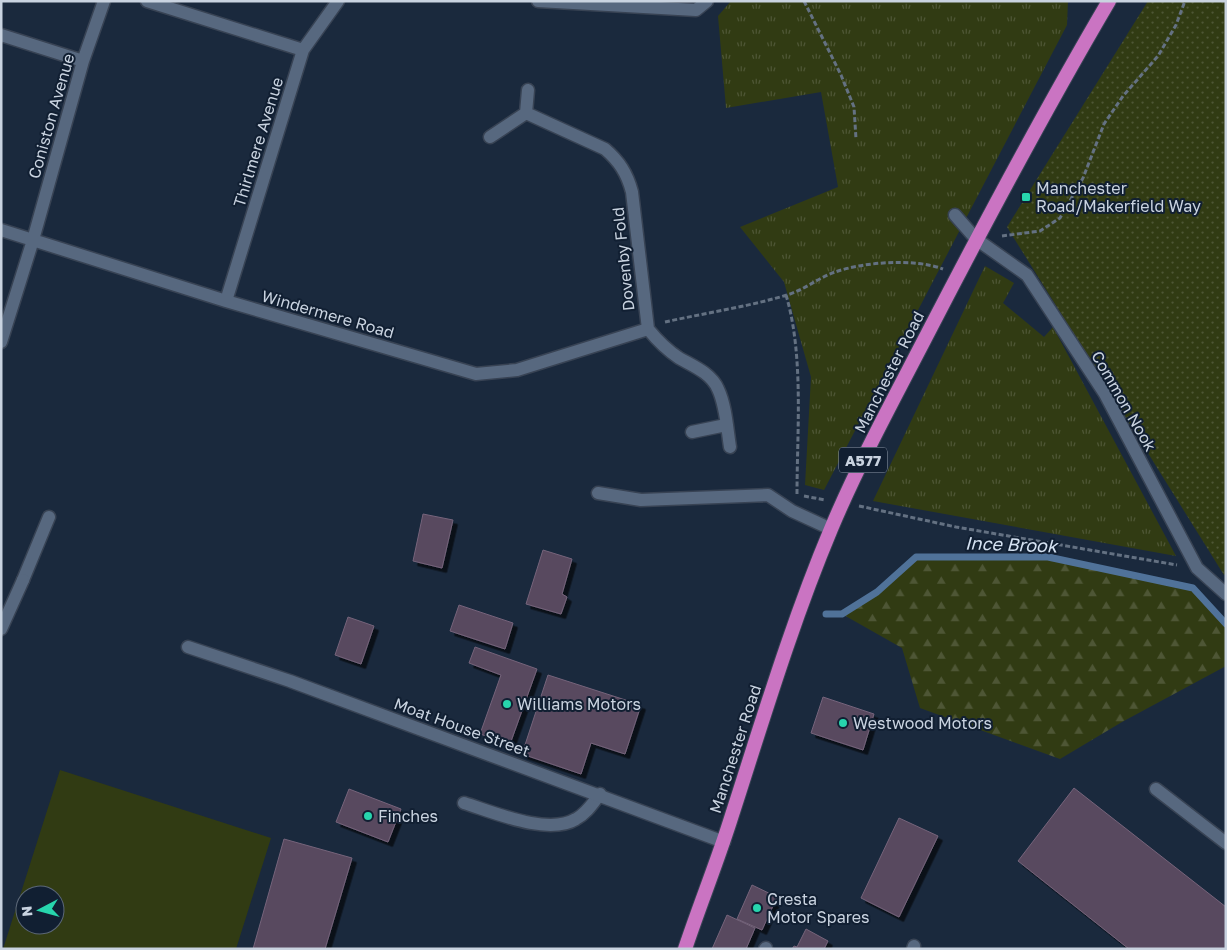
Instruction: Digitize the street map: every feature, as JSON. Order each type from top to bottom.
[{"type":"highway","name":"Manchester Road","points":[[686,949],[724,842],[788,642],[842,502],[976,239],[1109,1]]},
{"type":"street","name":"Coniston Avenue","points":[[1,342],[33,240],[83,61],[104,1]]},
{"type":"street","points":[[147,1],[304,50]]},
{"type":"street","name":"Thirlmere Avenue","points":[[226,301],[304,50],[338,1]]},
{"type":"street","points":[[538,1],[696,10],[707,1]]},
{"type":"street","points":[[1,35],[83,61]]},
{"type":"street","points":[[490,137],[526,113],[528,90]]},
{"type":"street","name":"Dovenby Fold","points":[[526,113],[605,149],[622,167],[629,179],[632,192],[647,327],[657,341],[710,378],[718,388],[722,399],[730,447]]},
{"type":"street","name":"Common Nook","points":[[955,215],[976,239],[1027,275],[1105,394],[1197,568],[1226,594]]},
{"type":"street","name":"Windermere Road","points":[[1,230],[226,301],[476,374],[517,370],[647,327]]},
{"type":"street","points":[[692,432],[726,426]]},
{"type":"street","points":[[598,493],[641,500],[768,495],[792,511],[830,529]]},
{"type":"street","points":[[1,629],[49,516]]},
{"type":"street","name":"Moat House Street","points":[[188,647],[299,684],[600,794],[724,842]]},
{"type":"street","points":[[1156,789],[1226,843]]},
{"type":"street","points":[[464,803],[526,822],[549,825],[563,824],[575,820],[584,813],[600,794]]},
{"type":"path","points":[[804,1],[854,107],[856,139]]},
{"type":"path","points":[[976,239],[1040,230],[1060,218],[1083,178],[1104,124],[1128,90],[1158,56],[1176,25],[1185,1]]},
{"type":"path","points":[[647,327],[786,295],[835,272],[881,262],[933,265],[958,275]]},
{"type":"path","points":[[786,295],[791,313],[797,375],[796,495],[842,502],[956,527],[1197,568]]},
{"type":"green space","points":[[731,1],[1068,1],[1067,25],[824,490],[805,485],[811,377],[784,282],[740,227],[838,187],[821,92],[726,108],[718,16]]},
{"type":"green space","points":[[1148,1],[1226,1],[1226,573],[1224,575],[1007,227]]},
{"type":"green space","points":[[985,266],[1014,283],[1003,303],[1044,337],[1053,327],[1176,556],[873,501]]},
{"type":"green space","points":[[916,557],[1048,557],[1193,588],[1226,624],[1226,666],[1122,722],[1060,759],[920,708],[902,648],[842,614],[877,592]]},
{"type":"green space","points":[[60,770],[271,838],[236,949],[3,949],[15,911],[15,935],[65,935],[65,885],[23,885]]},
{"type":"building","points":[[423,514],[453,520],[442,568],[413,561]]},
{"type":"building","points":[[543,550],[572,559],[562,594],[567,597],[561,614],[526,604]]},
{"type":"building","points":[[459,605],[513,623],[505,649],[450,631]]},
{"type":"building","points":[[348,617],[374,626],[361,664],[335,655]]},
{"type":"building","name":"Williams Motors","points":[[475,647],[537,669],[510,744],[480,734],[501,675],[469,663]]},
{"type":"building","points":[[548,675],[641,705],[625,754],[591,743],[581,774],[522,754]]},
{"type":"building","name":"Westwood Motors","points":[[823,697],[874,714],[863,750],[811,733]]},
{"type":"building","points":[[1074,788],[1226,907],[1226,949],[1129,949],[1018,861]]},
{"type":"building","name":"Finches","points":[[349,789],[401,809],[388,842],[336,822]]},
{"type":"building","points":[[899,818],[938,836],[899,917],[861,898]]},
{"type":"building","points":[[284,839],[352,858],[325,949],[253,949]]},
{"type":"building","name":"Cresta Motor Spares","points":[[752,885],[777,897],[762,930],[737,919]]},
{"type":"building","points":[[727,915],[755,928],[746,949],[712,949]]},
{"type":"building","points":[[806,929],[828,941],[824,949],[792,949],[794,946],[797,947]]},
{"type":"waterway","name":"Ince Brook","points":[[826,614],[842,614],[877,592],[916,557],[1048,557],[1193,588],[1226,624]]},
{"type":"place","name":"Manchester Road/Makerfield Way","points":[[1026,197]]},
{"type":"place","name":"Williams Motors","points":[[507,704]]},
{"type":"place","name":"Westwood Motors","points":[[843,723]]},
{"type":"place","name":"Finches","points":[[368,816]]},
{"type":"place","name":"Cresta Motor Spares","points":[[757,908]]}]
